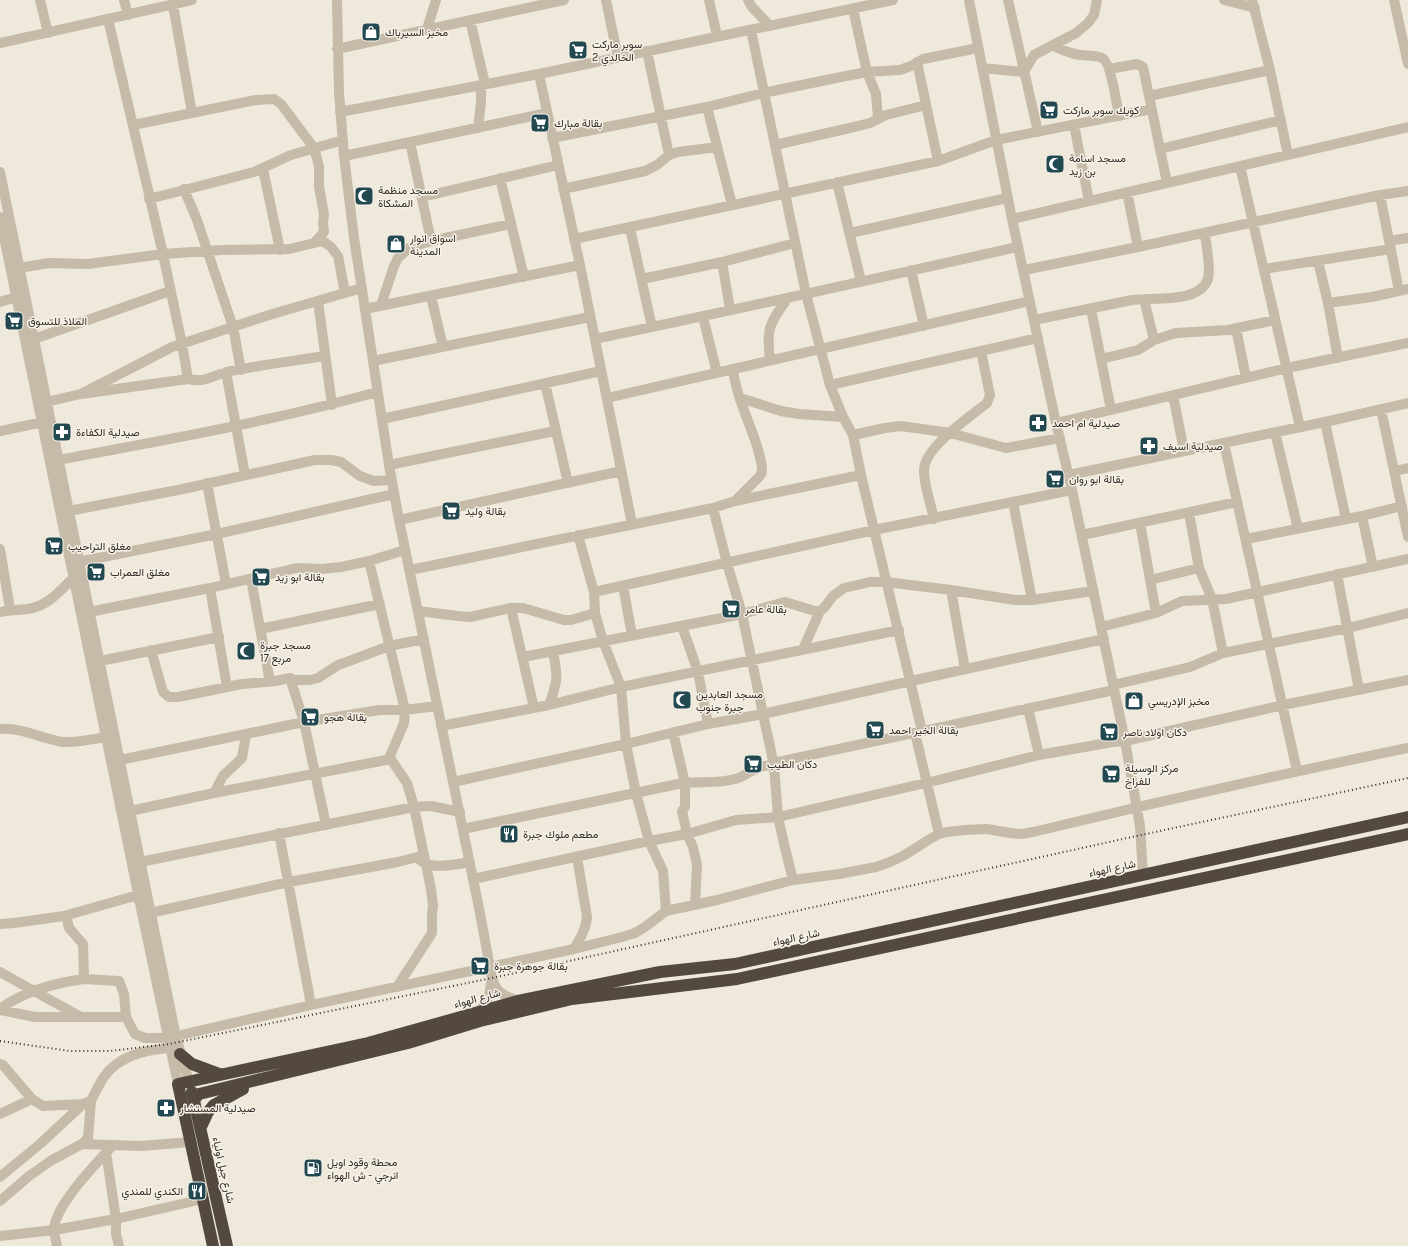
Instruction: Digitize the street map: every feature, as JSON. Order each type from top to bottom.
[{"type":"highway","name":"شارع الهواء","points":[[184,1083],[368,1043],[481,1010],[518,1001],[660,972],[735,964],[1408,817]]},
{"type":"highway","name":"شارع الهواء","points":[[186,1101],[199,1094],[262,1080],[408,1043],[480,1021],[572,999],[737,979],[1408,834]]},
{"type":"highway","points":[[173,1044],[192,1064],[221,1074]]},
{"type":"highway","points":[[201,1127],[208,1112],[214,1104],[262,1080]]},
{"type":"highway","points":[[184,1083],[190,1142],[213,1246]]},
{"type":"highway","name":"شارع جبل اولياء","points":[[186,1101],[201,1127],[227,1246]]},
{"type":"street","points":[[40,0],[48,33]]},
{"type":"street","points":[[124,0],[128,15]]},
{"type":"street","points":[[0,43],[192,0]]},
{"type":"street","points":[[337,0],[337,49],[344,156],[354,238],[391,480],[460,812],[492,978],[500,993],[518,1001]]},
{"type":"street","points":[[427,29],[436,0]]},
{"type":"street","points":[[337,49],[564,0]]},
{"type":"street","points":[[606,0],[618,58]]},
{"type":"street","points":[[709,0],[717,36]]},
{"type":"street","points":[[748,0],[752,7],[770,26]]},
{"type":"street","points":[[969,0],[1007,198],[1024,270],[1056,423],[1069,475],[1125,741],[1141,835],[1143,874]]},
{"type":"street","points":[[1008,0],[1038,132]]},
{"type":"street","points":[[1024,72],[1034,56],[1076,33],[1088,23],[1094,15],[1098,0]]},
{"type":"street","points":[[1224,0],[1254,4],[1288,155]]},
{"type":"street","points":[[1394,0],[1408,64]]},
{"type":"street","points":[[340,112],[618,58],[887,1]]},
{"type":"street","points":[[173,5],[192,113]]},
{"type":"street","points":[[853,9],[867,72],[876,94],[878,118]]},
{"type":"street","points":[[108,19],[163,254],[188,379]]},
{"type":"street","points":[[470,20],[483,85],[478,128]]},
{"type":"street","points":[[751,30],[806,294],[830,385],[843,417],[853,435],[886,582],[911,681],[926,783],[938,834]]},
{"type":"street","points":[[1054,46],[1074,54],[1102,58],[1106,61],[1119,116]]},
{"type":"street","points":[[552,138],[707,107],[763,93],[867,72],[900,70],[932,56],[978,48]]},
{"type":"street","points":[[647,52],[669,154]]},
{"type":"street","points":[[917,62],[938,161]]},
{"type":"street","points":[[1109,69],[1137,64],[1143,67],[1167,183]]},
{"type":"street","points":[[982,68],[1024,72]]},
{"type":"street","points":[[1149,96],[1270,70]]},
{"type":"street","points":[[539,74],[580,265],[632,524]]},
{"type":"street","points":[[133,125],[256,100],[274,99],[282,104],[314,148],[318,159],[320,172],[319,187],[324,214],[324,232],[313,244]]},
{"type":"street","points":[[775,145],[870,123],[878,118],[926,105]]},
{"type":"street","points":[[707,107],[732,204]]},
{"type":"street","points":[[574,239],[938,161],[996,140],[1152,109]]},
{"type":"street","points":[[344,156],[547,114]]},
{"type":"street","points":[[1160,149],[1281,120]]},
{"type":"street","points":[[1074,125],[1089,201]]},
{"type":"street","points":[[1012,219],[1408,127]]},
{"type":"street","points":[[149,199],[184,189],[245,175],[263,169],[291,155],[343,140]]},
{"type":"street","points":[[410,142],[430,241]]},
{"type":"street","points":[[563,189],[645,172],[657,165],[669,154],[688,150],[717,147]]},
{"type":"street","points":[[422,197],[558,166]]},
{"type":"street","points":[[1240,166],[1300,427]]},
{"type":"street","points":[[263,169],[280,250]]},
{"type":"street","points":[[0,172],[78,562],[120,760],[150,913],[173,1044]]},
{"type":"street","points":[[500,178],[524,277]]},
{"type":"street","points":[[837,182],[861,281]]},
{"type":"street","points":[[184,189],[198,220],[207,252],[233,327],[241,370]]},
{"type":"street","points":[[1024,270],[1138,248],[1380,195],[1408,191]]},
{"type":"street","points":[[1127,192],[1138,248]]},
{"type":"street","points":[[1328,303],[1372,297],[1404,290],[1390,245],[1380,195]]},
{"type":"street","points":[[850,233],[1007,198]]},
{"type":"street","points":[[0,217],[4,252],[16,297],[138,895],[173,1044],[184,1083]]},
{"type":"street","points":[[381,305],[394,266],[398,258],[409,248],[430,241],[511,224]]},
{"type":"street","points":[[630,228],[652,327]]},
{"type":"street","points":[[1034,320],[1144,298],[1183,297],[1197,291],[1208,279],[1205,233]]},
{"type":"street","points":[[1264,269],[1318,261],[1390,245],[1408,238]]},
{"type":"street","points":[[20,268],[50,263],[88,264],[163,254],[252,249],[280,250],[323,241],[336,252],[338,256],[345,293]]},
{"type":"street","points":[[642,279],[722,262],[795,243]]},
{"type":"street","points":[[595,339],[703,317],[730,309],[788,298],[1018,247]]},
{"type":"street","points":[[1318,261],[1328,303],[1338,358]]},
{"type":"street","points":[[722,262],[730,309]]},
{"type":"street","points":[[365,308],[580,265]]},
{"type":"street","points":[[911,270],[924,326]]},
{"type":"street","points":[[81,394],[161,352],[182,344],[362,288]]},
{"type":"street","points":[[34,339],[170,291]]},
{"type":"street","points":[[431,296],[443,347]]},
{"type":"street","points":[[0,302],[16,297]]},
{"type":"street","points":[[770,360],[768,343],[770,329],[788,298]]},
{"type":"street","points":[[1144,298],[1154,340]]},
{"type":"street","points":[[318,301],[332,405]]},
{"type":"street","points":[[607,398],[1030,301]]},
{"type":"street","points":[[1091,308],[1111,410]]},
{"type":"street","points":[[373,361],[590,317]]},
{"type":"street","points":[[703,317],[716,373]]},
{"type":"street","points":[[1101,358],[1138,350],[1154,340],[1176,333],[1236,328],[1275,320]]},
{"type":"street","points":[[1236,328],[1246,378]]},
{"type":"street","points":[[830,385],[1038,338]]},
{"type":"street","points":[[1056,423],[1287,368],[1408,344]]},
{"type":"street","points":[[934,519],[924,470],[926,461],[932,451],[950,433],[989,400],[990,395],[981,350]]},
{"type":"street","points":[[46,402],[81,394],[188,379],[205,380],[226,372],[325,356]]},
{"type":"street","points":[[733,369],[734,381],[752,428],[762,464],[762,471],[758,478],[735,501]]},
{"type":"street","points":[[382,419],[601,371]]},
{"type":"street","points":[[226,372],[246,476]]},
{"type":"street","points":[[545,383],[568,483]]},
{"type":"street","points":[[58,460],[237,426],[332,405],[377,392]]},
{"type":"street","points":[[1173,395],[1184,451]]},
{"type":"street","points":[[740,398],[763,406],[799,414],[843,417]]},
{"type":"street","points":[[1069,475],[1326,422],[1408,403]]},
{"type":"street","points":[[1381,409],[1408,537]]},
{"type":"street","points":[[0,431],[42,422]]},
{"type":"street","points":[[1326,422],[1346,519]]},
{"type":"street","points":[[853,435],[901,426],[950,433],[1006,448],[1060,438]]},
{"type":"street","points":[[389,465],[555,431]]},
{"type":"street","points":[[1275,432],[1298,529]]},
{"type":"street","points":[[1224,443],[1297,771]]},
{"type":"street","points":[[69,511],[246,476],[304,462],[324,460],[341,462],[368,480],[378,482],[391,480]]},
{"type":"street","points":[[1395,470],[1408,468]]},
{"type":"street","points":[[399,520],[621,471]]},
{"type":"street","points":[[410,570],[713,508],[735,501],[862,475]]},
{"type":"street","points":[[207,483],[226,584]]},
{"type":"street","points":[[594,592],[874,530],[1072,490]]},
{"type":"street","points":[[78,562],[217,534],[394,494]]},
{"type":"street","points":[[1013,502],[1032,600]]},
{"type":"street","points":[[1082,535],[1237,502]]},
{"type":"street","points":[[1246,539],[1362,516],[1402,506]]},
{"type":"street","points":[[713,508],[726,563],[742,614],[774,765],[778,817],[793,880]]},
{"type":"street","points":[[1189,513],[1199,568],[1212,599],[1223,653]]},
{"type":"street","points":[[1362,516],[1373,567]]},
{"type":"street","points":[[1140,523],[1156,613]]},
{"type":"street","points":[[578,535],[594,592],[595,613],[603,641],[621,687],[626,744],[636,793],[649,841],[663,871],[666,911]]},
{"type":"street","points":[[0,549],[5,611]]},
{"type":"street","points":[[89,612],[210,588],[297,568],[329,568],[369,561],[405,550]]},
{"type":"street","points":[[1101,627],[1156,613],[1182,601],[1226,599],[1408,559]]},
{"type":"street","points":[[369,561],[405,710],[404,723],[391,752],[391,759],[407,783],[414,807],[433,898],[432,933],[397,987]]},
{"type":"street","points":[[1150,580],[1199,568]]},
{"type":"street","points":[[1337,574],[1359,690]]},
{"type":"street","points":[[5,611],[29,609],[50,601],[74,577]]},
{"type":"street","points":[[251,579],[270,682]]},
{"type":"street","points":[[523,657],[742,614],[785,602],[815,611],[820,610],[824,608],[837,592],[844,588],[870,582],[886,582],[999,598],[1032,600],[1093,591]]},
{"type":"street","points":[[623,586],[632,635]]},
{"type":"street","points":[[210,588],[227,687]]},
{"type":"street","points":[[951,590],[965,669]]},
{"type":"street","points":[[0,597],[5,611]]},
{"type":"street","points":[[260,629],[380,604]]},
{"type":"street","points":[[418,611],[470,617],[511,608],[523,608],[564,620],[571,620],[595,613]]},
{"type":"street","points":[[511,608],[534,708]]},
{"type":"street","points":[[802,649],[820,610]]},
{"type":"street","points":[[463,829],[685,783],[714,782],[735,779],[743,777],[760,767],[774,765],[778,762],[837,748],[1028,708],[1190,667],[1223,653],[1348,628],[1408,613]]},
{"type":"street","points":[[682,626],[698,672],[708,724]]},
{"type":"street","points":[[441,726],[549,705],[621,687],[898,630]]},
{"type":"street","points":[[100,661],[219,637]]},
{"type":"street","points":[[152,650],[163,692],[169,697],[182,697],[227,687],[290,678],[293,680],[301,680],[318,678],[338,665],[389,646],[424,639]]},
{"type":"street","points":[[453,782],[626,744],[708,724],[763,714],[1104,639]]},
{"type":"street","points":[[549,705],[555,689],[557,678],[553,652]]},
{"type":"street","points":[[290,678],[304,722],[326,825]]},
{"type":"street","points":[[473,879],[687,834],[736,820],[778,817],[1039,755],[1125,741],[1283,705],[1408,680]]},
{"type":"street","points":[[120,760],[304,722],[380,710],[405,710],[437,706]]},
{"type":"street","points":[[1028,708],[1039,755]]},
{"type":"street","points":[[0,729],[10,728],[51,740],[65,742],[106,737]]},
{"type":"street","points":[[673,732],[685,783],[685,807],[682,811],[687,834],[693,847],[697,864],[695,905]]},
{"type":"street","points":[[214,793],[223,776],[242,758],[246,734]]},
{"type":"street","points":[[0,1177],[87,1103],[104,1076],[115,1065],[126,1058],[148,1050],[311,1005],[574,949],[635,933],[666,911],[793,880],[840,874],[876,867],[897,859],[938,834],[987,829],[1022,834],[1297,771],[1408,748]]},
{"type":"street","points":[[130,811],[214,793],[391,759]]},
{"type":"street","points":[[140,862],[414,807],[431,806],[460,812]]},
{"type":"street","points":[[279,833],[311,1005]]},
{"type":"street","points":[[150,913],[289,882],[398,862],[417,857],[425,864],[440,865],[470,862]]},
{"type":"street","points":[[574,949],[587,924],[576,857]]},
{"type":"street","points":[[0,924],[64,916],[138,895]]},
{"type":"street","points":[[64,916],[67,919],[69,928],[83,944],[84,979]]},
{"type":"street","points":[[0,972],[81,1017]]},
{"type":"street","points":[[481,1010],[489,996],[492,978]]},
{"type":"street","points":[[0,1010],[11,1001],[53,985],[84,979],[119,981],[124,994],[126,1017],[135,1034],[173,1044]]},
{"type":"street","points":[[0,1010],[36,1017],[126,1017]]},
{"type":"street","points":[[0,1064],[3,1065],[32,1098],[43,1106],[87,1103]]},
{"type":"street","points":[[0,1114],[32,1098]]},
{"type":"street","points":[[0,1200],[34,1172],[52,1160],[82,1144],[88,1138],[87,1103]]},
{"type":"street","points":[[82,1144],[109,1148],[190,1142]]},
{"type":"street","points":[[109,1148],[116,1219],[116,1234],[119,1246]]},
{"type":"street","points":[[57,1246],[54,1230],[56,1219],[73,1191],[109,1148]]},
{"type":"street","points":[[0,1236],[54,1230],[116,1219],[203,1199]]},
{"type":"railway","points":[[0,1041],[70,1051],[110,1051],[169,1044],[492,978],[1141,835],[1408,778]]},
{"type":"place","name":"مخبز السيرباك","points":[[371,32]]},
{"type":"place","name":"سوبر ماركت الخالدي 2","points":[[578,50]]},
{"type":"place","name":"كويك سوبر ماركت","points":[[1049,110]]},
{"type":"place","name":"بقالة مبارك","points":[[540,123]]},
{"type":"place","name":"مسجد اسامة بن زيد","points":[[1055,164]]},
{"type":"place","name":"مسجد منظمة المشكاة","points":[[364,196]]},
{"type":"place","name":"اسواق انوار المدينة","points":[[396,244]]},
{"type":"place","name":"الملاذ للتسوق","points":[[14,321]]},
{"type":"place","name":"صيدلية ام احمد","points":[[1038,423]]},
{"type":"place","name":"صيدلية الكفاءة","points":[[62,432]]},
{"type":"place","name":"صيدلية اسيف","points":[[1149,446]]},
{"type":"place","name":"بقالة ابو روان","points":[[1055,479]]},
{"type":"place","name":"بقالة وليد","points":[[451,511]]},
{"type":"place","name":"مغلق التراحيب","points":[[54,546]]},
{"type":"place","name":"مغلق العمراب","points":[[96,572]]},
{"type":"place","name":"بقالة ابو زيد","points":[[261,577]]},
{"type":"place","name":"بقالة عامر","points":[[731,609]]},
{"type":"place","name":"مسجد جبرة مربع 17","points":[[246,651]]},
{"type":"place","name":"مسجد العابدين جبرة جنوب","points":[[682,700]]},
{"type":"place","name":"مخبز الإدريسي","points":[[1134,701]]},
{"type":"place","name":"بقالة هجو","points":[[310,717]]},
{"type":"place","name":"بقالة الخير احمد","points":[[875,730]]},
{"type":"place","name":"دكان اولاد ناصر","points":[[1109,732]]},
{"type":"place","name":"دكان الطيب","points":[[753,764]]},
{"type":"place","name":"مركز الوسيلة للفراخ","points":[[1111,774]]},
{"type":"place","name":"مطعم ملوك جبرة","points":[[509,834]]},
{"type":"place","name":"بقالة جوهرة جبرة","points":[[480,966]]},
{"type":"place","name":"صيدلية المستشار","points":[[166,1108]]},
{"type":"place","name":"محطة وقود اويل انرجي - ش الهواء","points":[[313,1168]]},
{"type":"place","name":"الكندي للمندي","points":[[197,1191]]}]
